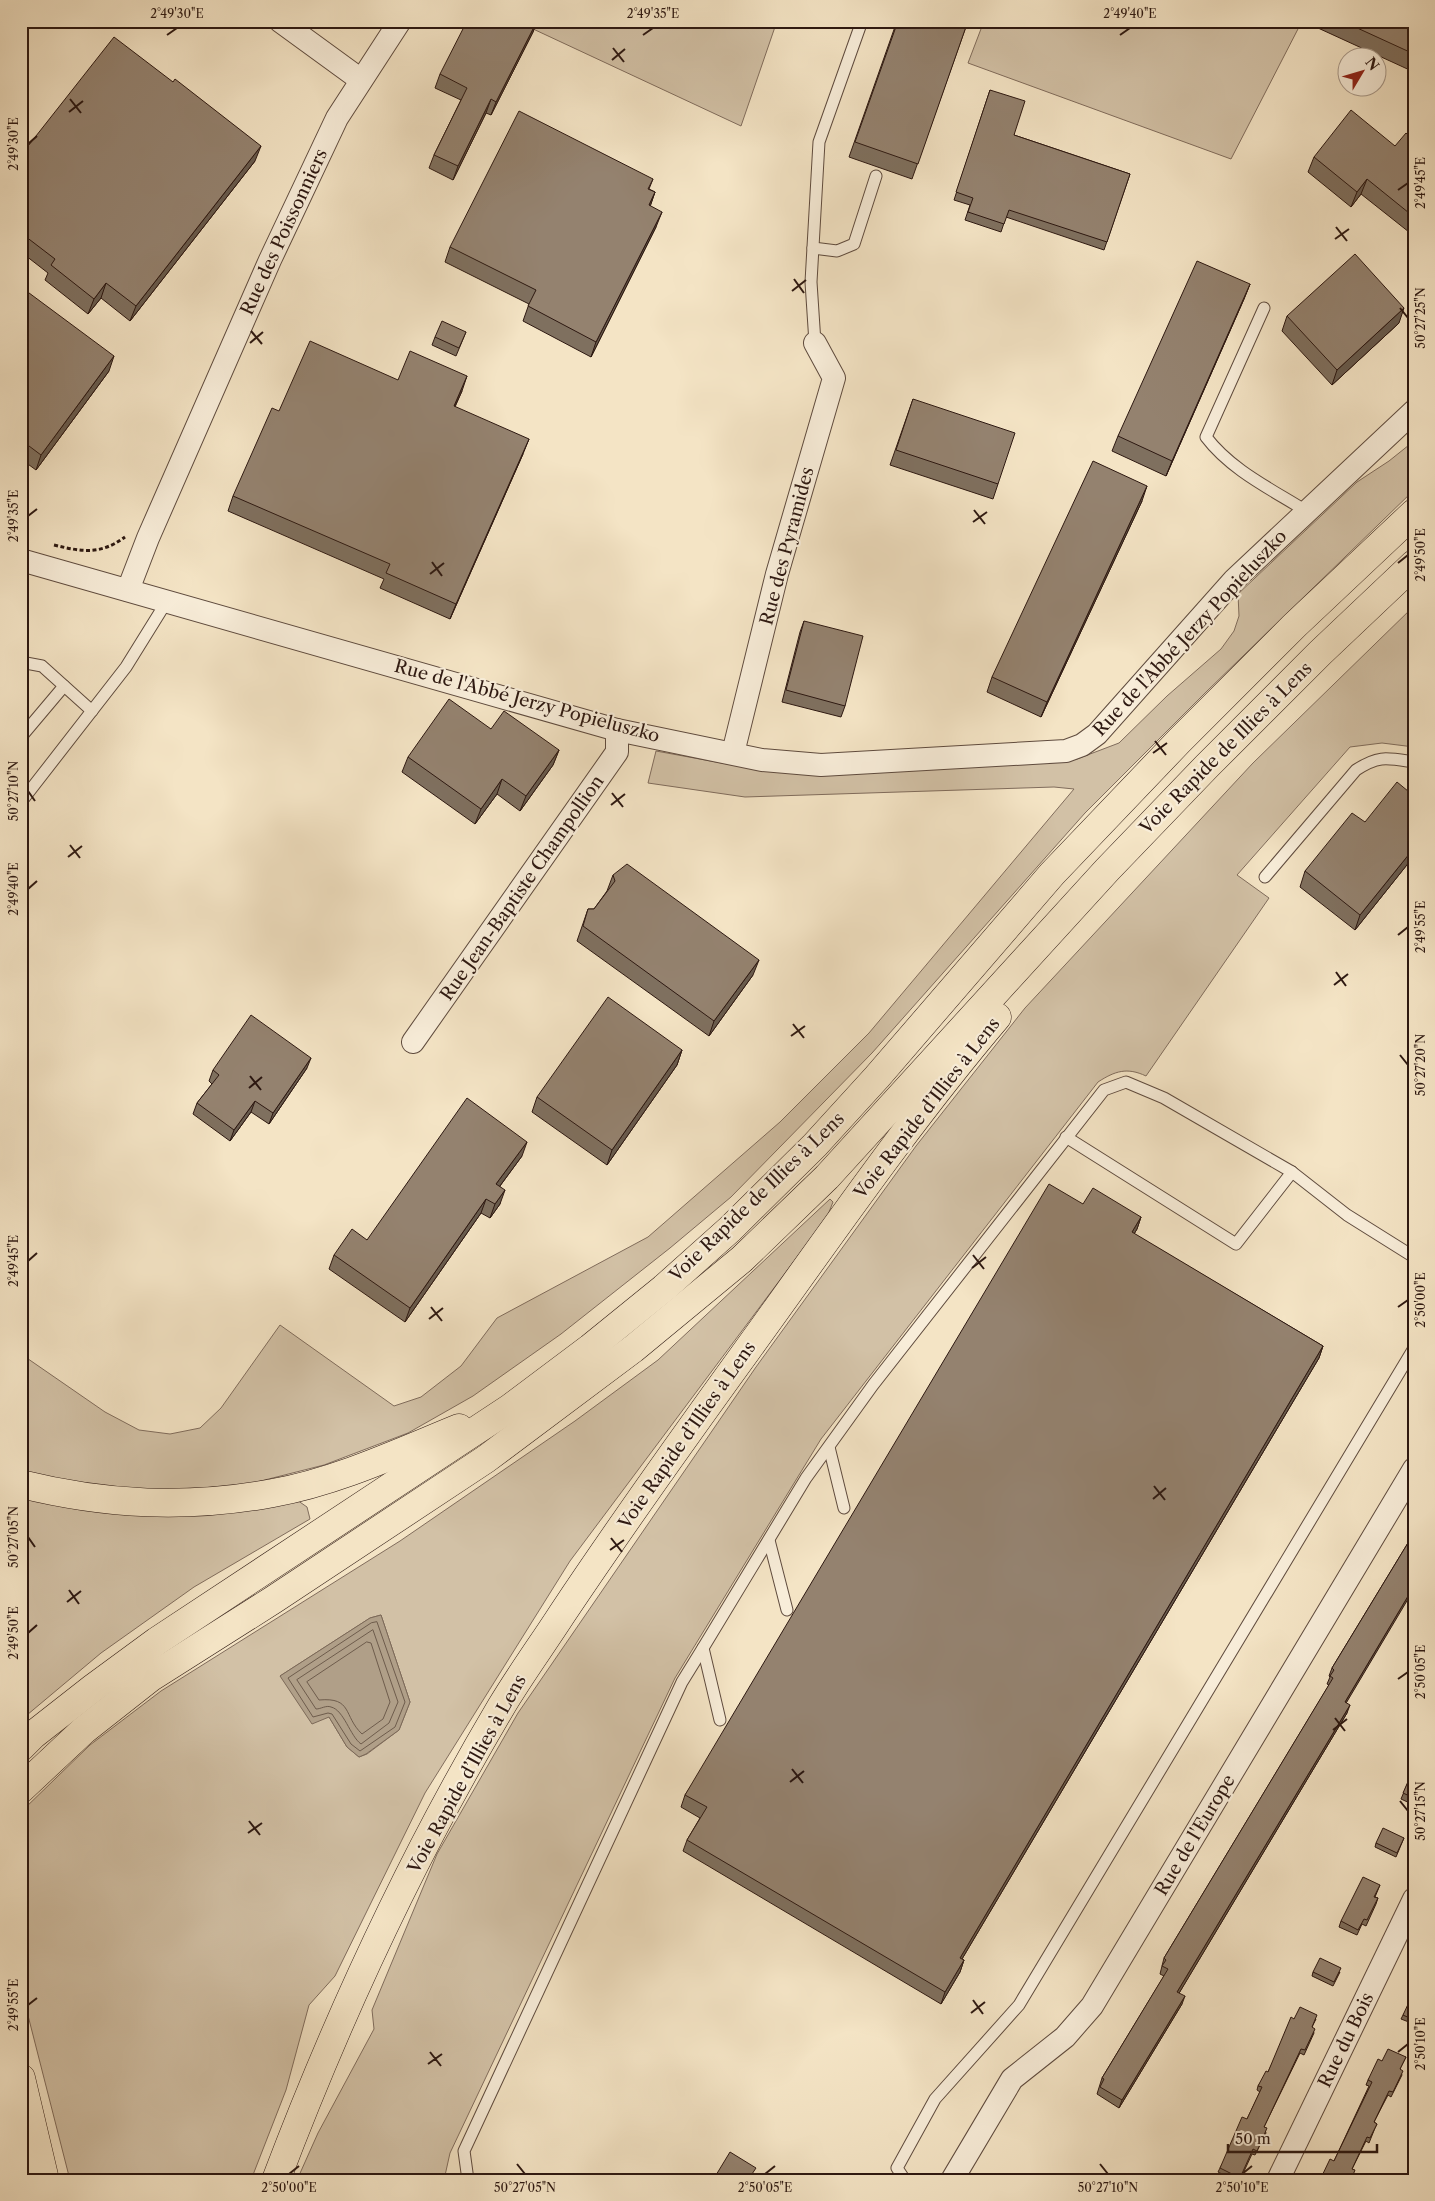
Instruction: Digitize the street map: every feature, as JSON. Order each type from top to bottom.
[{"type":"highway","name":"Voie Rapide de Illies à Lens","points":[[510,1408],[590,1348],[664,1288],[730,1229],[821,1138],[1052,874],[1180,740],[1294,626],[1414,513]]},
{"type":"highway","name":"Voie Rapide de Illies à Lens","points":[[21,1789],[84,1730],[150,1678],[297,1584],[486,1459],[648,1338],[742,1259],[827,1177],[1207,766],[1320,653],[1414,564]]},
{"type":"highway","name":"Voie Rapide d’Illies à Lens","points":[[276,2180],[297,2124],[359,1978],[426,1842],[462,1774],[504,1702],[632,1511],[817,1253],[953,1070],[1023,986],[1046,938]]},
{"type":"highway","points":[[21,1484],[109,1500],[149,1504],[219,1500],[274,1493],[325,1479],[510,1408]]},
{"type":"highway","points":[[21,1747],[93,1688],[157,1641],[510,1408]]},
{"type":"highway","points":[[21,2078],[44,2180]]},
{"type":"street","points":[[280,21],[361,80]]},
{"type":"street","name":"Rue des Poissonniers","points":[[128,590],[146,542],[270,260],[337,118],[400,21]]},
{"type":"street","name":"Rue des Pyramides","points":[[733,753],[777,574],[834,378],[815,343]]},
{"type":"street","name":"Rue de l'Abbé Jerzy Popieluszko","points":[[21,560],[618,730],[762,760],[821,764],[1066,751],[1082,745],[1097,734],[1234,580],[1414,411]]},
{"type":"street","name":"Rue Jean-Baptiste Champollion","points":[[413,1042],[617,752],[618,730]]},
{"type":"street","name":"Rue de l'Europe","points":[[952,2180],[1012,2079],[1065,2037],[1092,2006],[1414,1469]]},
{"type":"street","name":"Rue du Bois","points":[[1278,2180],[1414,1900]]},
{"type":"lane","points":[[815,343],[811,282],[819,142],[862,21]]},
{"type":"lane","points":[[814,248],[837,251],[854,244],[876,176]]},
{"type":"lane","points":[[1264,308],[1206,437],[1218,452],[1233,464],[1306,512]]},
{"type":"lane","points":[[21,802],[126,667],[167,601]]},
{"type":"lane","points":[[21,665],[26,663],[42,666],[92,711]]},
{"type":"lane","points":[[21,737],[64,686]]},
{"type":"lane","points":[[1265,876],[1356,770],[1371,760],[1386,758],[1414,762]]},
{"type":"lane","points":[[468,2180],[464,2151],[678,1691],[703,1648],[806,1478],[880,1377],[1066,1136],[1104,1090],[1126,1082],[1164,1098],[1292,1172],[1347,1215],[1414,1256]]},
{"type":"lane","points":[[1066,1136],[1236,1244],[1292,1172]]},
{"type":"lane","points":[[904,2180],[897,2168],[935,2099],[1019,2006],[1414,1348]]},
{"type":"lane","points":[[829,1447],[844,1508]]},
{"type":"lane","points":[[769,1540],[787,1610]]},
{"type":"lane","points":[[703,1648],[720,1720]]},
{"type":"path","points":[[47,544],[78,551],[102,550],[129,534],[146,542]]},
{"type":"shaded area","points":[[516,21],[777,21],[741,126]]},
{"type":"shaded area","points":[[984,21],[1290,21],[1299,27],[1231,159],[968,63]]},
{"type":"shaded area","points":[[1414,441],[1414,490],[1207,691],[1085,813],[872,1053],[731,1197],[561,1334],[473,1396],[408,1433],[324,1465],[245,1485],[145,1491],[59,1482],[21,1472],[21,1354],[105,1412],[139,1430],[170,1434],[200,1428],[221,1408],[280,1325],[394,1406],[421,1397],[461,1366],[497,1318],[648,1237],[780,1122],[869,1033],[1074,789],[1054,787],[745,797],[648,783],[656,751],[760,770],[1077,759],[1119,743],[1167,696],[1221,649],[1234,631],[1239,616],[1238,594],[1357,482],[1389,461]]},
{"type":"shaded area","points":[[1414,606],[1414,747],[1382,743],[1350,747],[1237,875],[1269,898],[1146,1076],[1127,1071],[1110,1075],[1098,1082],[821,1439],[675,1678],[450,2153],[444,2180],[297,2180],[318,2133],[374,2029],[372,2010],[437,1854],[518,1713],[756,1367],[916,1146],[1025,1008],[1253,763]]},
{"type":"shaded area","points":[[830,1199],[833,1202],[827,1217],[570,1561],[425,1793],[335,1976],[309,2005],[286,2090],[251,2180],[70,2180],[21,1988],[21,1812],[90,1745],[161,1691],[400,1541],[575,1421],[658,1360]],"holes":[[[381,1615],[410,1702],[399,1730],[367,1754],[359,1757],[347,1747],[329,1717],[280,1676],[370,1618]]]},
{"type":"shaded area","points":[[21,1493],[294,1498],[307,1507],[310,1519],[194,1587],[101,1653],[21,1720]]},
{"type":"water","points":[[381,1615],[410,1702],[399,1730],[359,1757],[347,1747],[329,1717],[312,1724],[280,1676],[370,1618]]},
{"type":"building","points":[[467,21],[537,21],[496,102],[491,99],[458,166],[434,155],[467,88],[440,74]]},
{"type":"building","points":[[898,21],[968,21],[918,164],[855,142]]},
{"type":"building","points":[[1342,21],[1414,21],[1414,54]]},
{"type":"building","points":[[114,37],[173,82],[175,79],[261,146],[136,306],[106,283],[94,299],[51,265],[55,259],[21,233],[21,155]]},
{"type":"building","points":[[990,90],[1025,101],[1014,135],[1130,174],[1107,242],[1009,210],[1004,224],[968,212],[973,198],[956,192]]},
{"type":"building","points":[[1351,110],[1395,146],[1406,133],[1414,140],[1414,217],[1367,179],[1357,192],[1314,157]]},
{"type":"building","points":[[519,111],[653,179],[648,189],[655,192],[649,205],[662,212],[596,342],[528,306],[536,290],[450,247]]},
{"type":"building","points":[[1355,254],[1404,308],[1337,370],[1287,316]]},
{"type":"building","points":[[1197,261],[1250,284],[1172,461],[1118,436]]},
{"type":"building","points":[[21,287],[114,356],[41,455],[21,440]]},
{"type":"building","points":[[442,321],[466,332],[459,348],[435,337]]},
{"type":"building","points":[[310,341],[398,380],[410,351],[467,376],[454,406],[529,439],[456,604],[386,573],[390,564],[233,496],[272,408],[279,411]]},
{"type":"building","points":[[913,399],[1015,433],[998,484],[896,450]]},
{"type":"building","points":[[1093,461],[1147,486],[1047,702],[992,677]]},
{"type":"building","points":[[804,621],[863,636],[845,706],[786,690]]},
{"type":"building","points":[[449,699],[491,729],[504,711],[559,750],[526,796],[502,779],[481,809],[408,757]]},
{"type":"building","points":[[1397,782],[1414,796],[1414,848],[1360,915],[1305,871],[1352,813],[1365,822]]},
{"type":"building","points":[[627,864],[759,960],[714,1021],[583,926],[588,909],[594,909],[615,881],[613,875]]},
{"type":"building","points":[[608,997],[682,1050],[612,1150],[537,1097]]},
{"type":"building","points":[[251,1015],[311,1058],[273,1113],[255,1101],[234,1130],[197,1103],[219,1075],[213,1070]]},
{"type":"building","points":[[467,1098],[527,1142],[496,1184],[505,1190],[495,1204],[486,1199],[410,1308],[334,1255],[352,1229],[367,1240]]},
{"type":"building","points":[[1049,1184],[1083,1204],[1093,1188],[1141,1217],[1132,1232],[1323,1346],[960,1958],[964,1960],[945,1992],[687,1840],[707,1807],[685,1795]]},
{"type":"building","points":[[1414,1533],[1414,1586],[1345,1702],[1350,1705],[1177,1992],[1185,1996],[1122,2100],[1100,2087],[1104,2079],[1102,2078],[1168,1969],[1162,1966],[1166,1960],[1164,1958],[1333,1678],[1330,1676],[1334,1670],[1332,1668]]},
{"type":"building","points":[[1414,1768],[1414,1798],[1403,1793]]},
{"type":"building","points":[[1383,1828],[1404,1838],[1397,1853],[1376,1843]]},
{"type":"building","points":[[1363,1877],[1380,1885],[1374,1897],[1378,1898],[1367,1920],[1364,1919],[1358,1930],[1341,1921]]},
{"type":"building","points":[[1320,1958],[1341,1968],[1334,1982],[1313,1972]]},
{"type":"building","points":[[1410,2000],[1414,2002],[1414,2020],[1403,2015]]},
{"type":"building","points":[[1300,2007],[1317,2015],[1312,2027],[1315,2029],[1305,2050],[1301,2049],[1264,2127],[1267,2128],[1257,2151],[1253,2149],[1240,2178],[1220,2168],[1242,2117],[1247,2119],[1262,2087],[1258,2086],[1266,2071],[1268,2072],[1291,2017],[1294,2019]]},
{"type":"building","points":[[1388,2049],[1406,2057],[1400,2069],[1403,2071],[1393,2092],[1389,2091],[1374,2122],[1377,2124],[1370,2138],[1367,2137],[1352,2169],[1355,2170],[1351,2180],[1320,2180],[1330,2159],[1334,2161],[1372,2082],[1368,2080],[1378,2059],[1382,2061]]},
{"type":"building","points":[[730,2152],[756,2168],[750,2177],[762,2180],[713,2180]]}]
